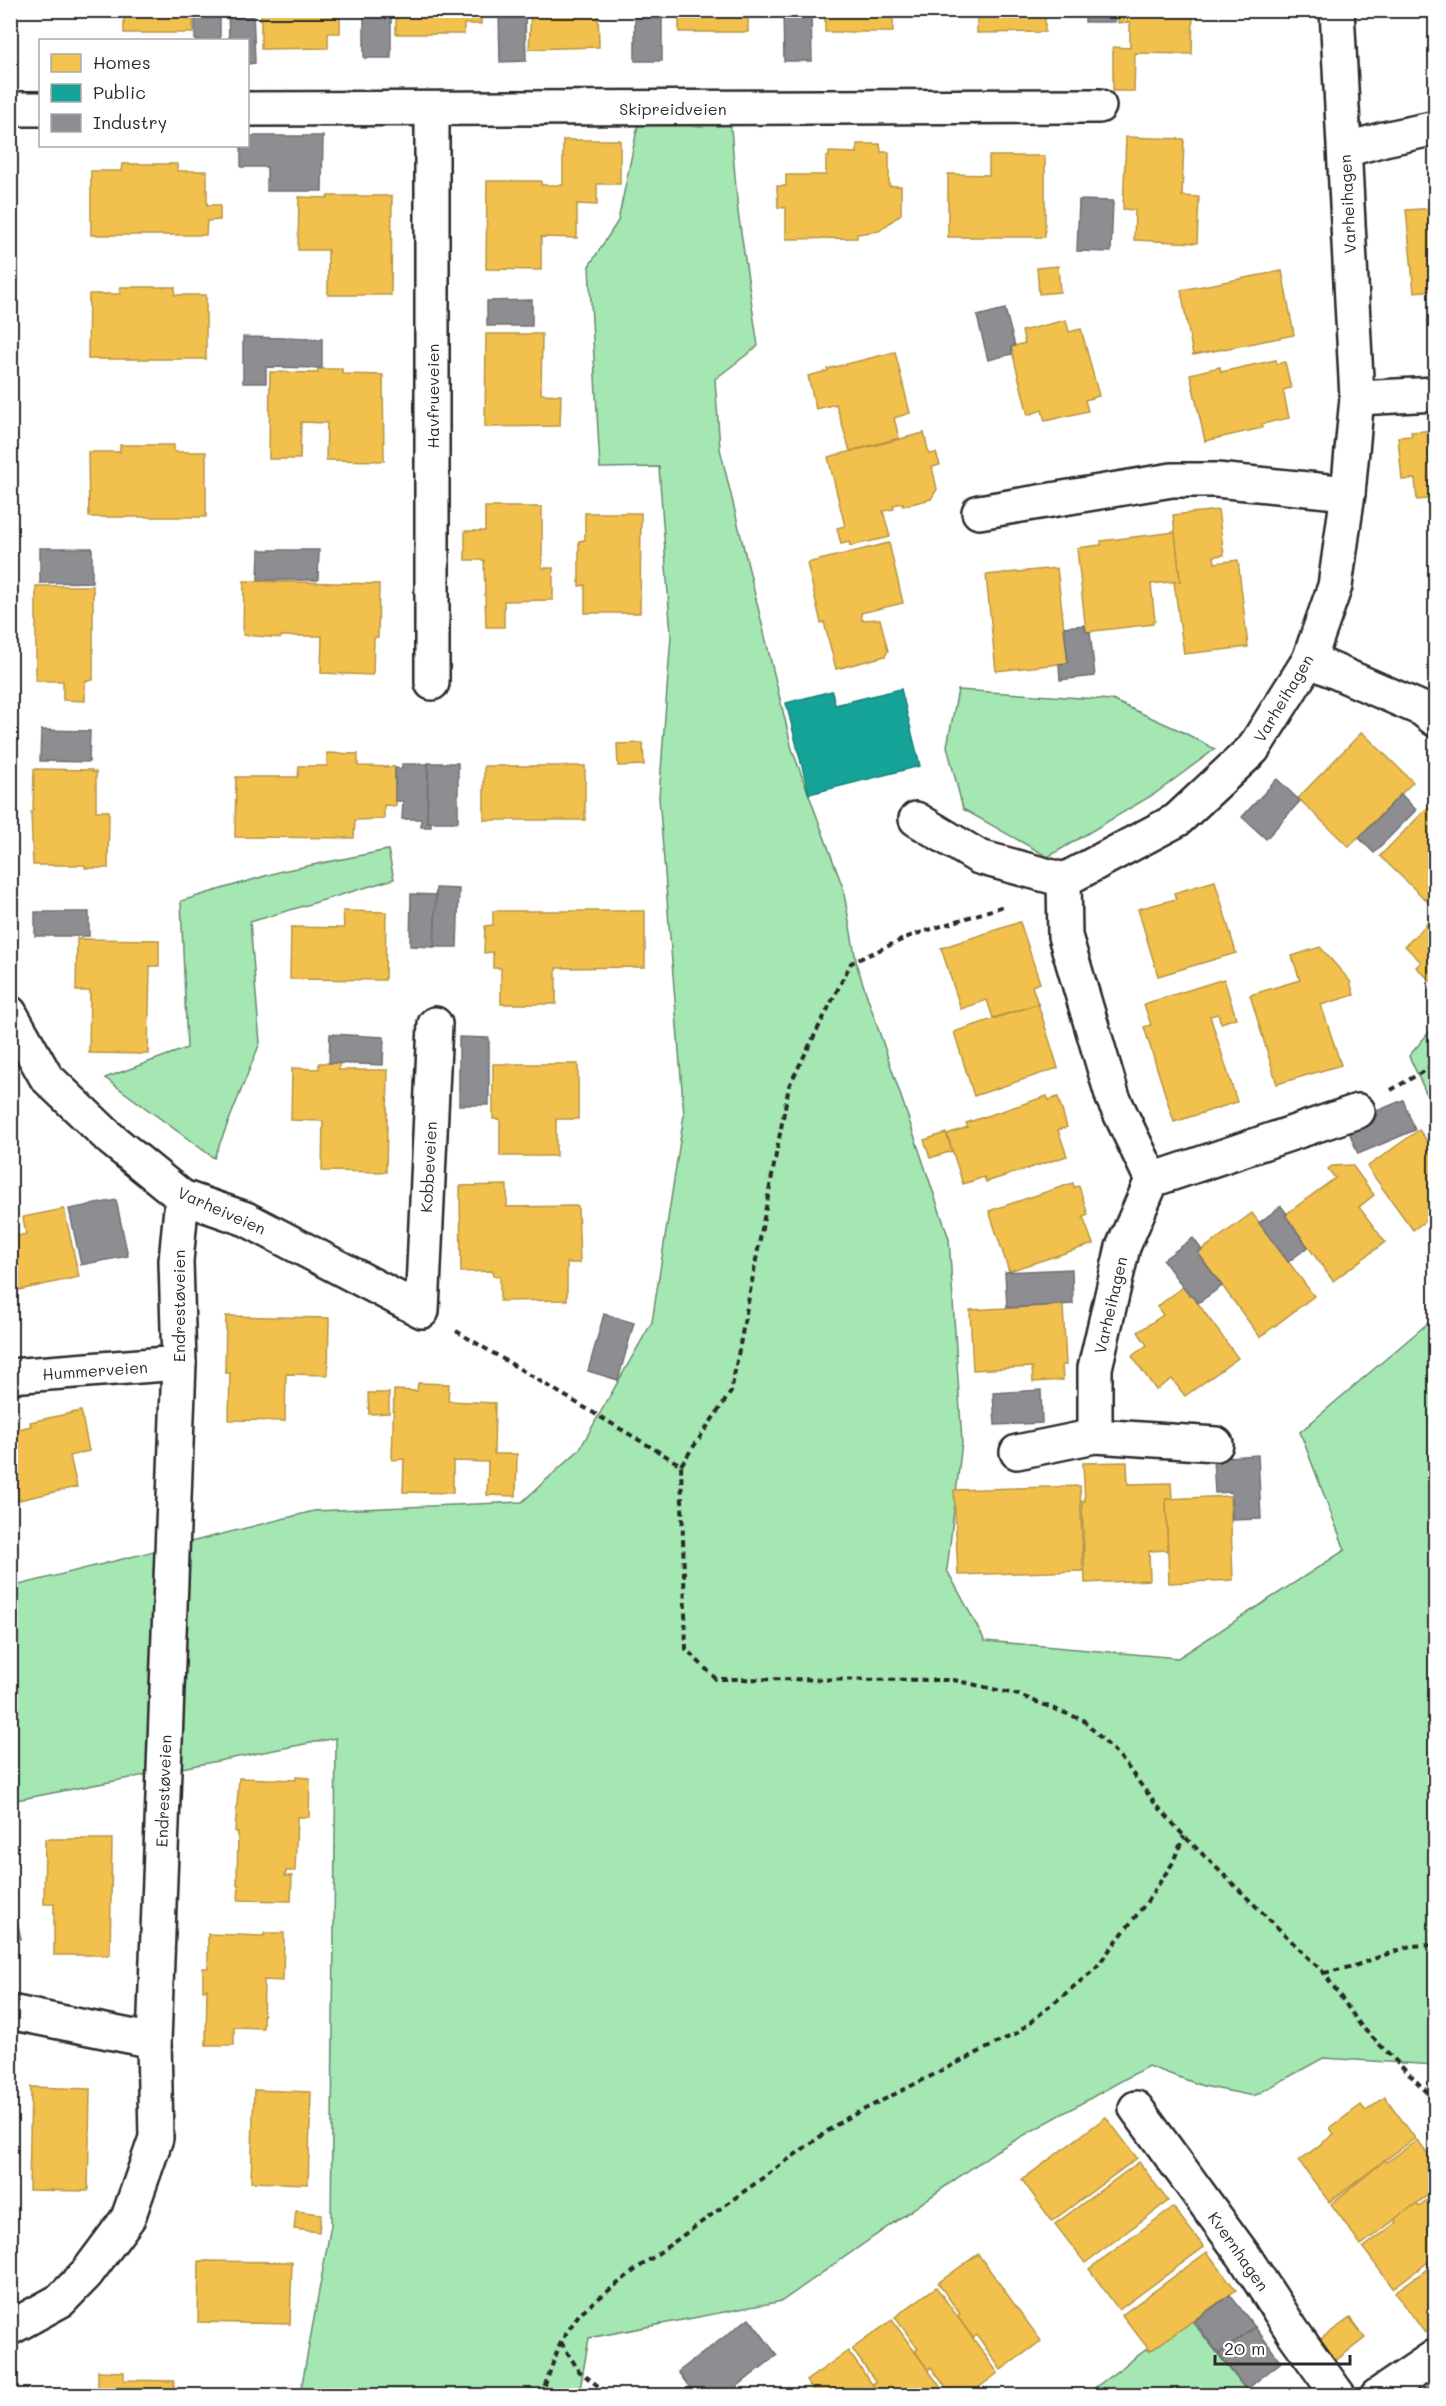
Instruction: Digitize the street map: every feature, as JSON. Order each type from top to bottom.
[{"type":"street","name":"Varheihagen","points":[[1064,880],[1177,820],[1253,748],[1309,660],[1335,586],[1348,493],[1357,398],[1338,10]]},
{"type":"street","name":"Skipreidveien","points":[[249,109],[1099,106]]},
{"type":"street","points":[[10,109],[39,109]]},
{"type":"street","name":"Havfrueveien","points":[[432,109],[432,683]]},
{"type":"street","points":[[1345,150],[1436,128]]},
{"type":"street","points":[[1357,398],[1436,394]]},
{"type":"street","points":[[980,512],[1172,480],[1216,480],[1348,493]]},
{"type":"street","points":[[1309,660],[1422,709],[1436,720]]},
{"type":"street","points":[[916,819],[979,856],[1064,880],[1065,936],[1113,1098],[1152,1180],[1358,1111]]},
{"type":"street","name":"Varheiveien","points":[[10,1013],[46,1077],[112,1140],[182,1197],[246,1219],[422,1311]]},
{"type":"street","name":"Kobbeveien","points":[[422,1311],[435,1024]]},
{"type":"street","name":"Varheihagen","points":[[1095,1436],[1095,1368],[1123,1247],[1152,1180]]},
{"type":"street","name":"Endrestøveien","points":[[10,2328],[61,2300],[87,2273],[128,2218],[156,2138],[154,2041],[179,1363],[176,1261],[182,1197]]},
{"type":"street","name":"Hummerveien","points":[[10,1376],[179,1363]]},
{"type":"street","points":[[1017,1452],[1095,1436],[1216,1444]]},
{"type":"street","points":[[10,2012],[154,2041]]},
{"type":"street","name":"Kvernhagen","points":[[1136,2108],[1244,2256],[1293,2332],[1339,2396]]},
{"type":"street","points":[[1377,2396],[1436,2356]]},
{"type":"path","points":[[1064,880],[1002,907],[909,936],[851,963],[789,1086],[731,1392],[681,1465],[686,1649],[716,1679],[954,1680],[1019,1695],[1083,1720],[1121,1758],[1153,1801],[1184,1836],[1324,1973],[1361,2026],[1436,2101]]},
{"type":"path","points":[[1358,1111],[1436,1064]]},
{"type":"path","points":[[422,1311],[681,1465]]},
{"type":"path","points":[[541,2396],[561,2341],[580,2313],[631,2273],[843,2120],[1017,2033],[1094,1970],[1146,1903],[1172,1864],[1184,1836]]},
{"type":"path","points":[[1324,1973],[1354,1966],[1410,1946],[1436,1945]]},
{"type":"path","points":[[561,2341],[579,2372],[611,2396]]},
{"type":"green space","points":[[729,105],[738,212],[758,346],[715,379],[720,449],[792,749],[843,888],[857,966],[949,1239],[962,1442],[947,1570],[985,1641],[1178,1658],[1345,1550],[1300,1432],[1435,1317],[1435,2065],[1323,2058],[1254,2096],[1203,2086],[1148,2066],[996,2151],[782,2301],[589,2338],[579,2395],[300,2395],[331,2225],[336,1738],[11,1801],[11,1587],[314,1511],[522,1502],[579,1450],[652,1322],[684,1115],[659,797],[671,636],[659,467],[600,468],[589,266],[618,221],[642,106]]},
{"type":"green space","points":[[958,690],[1112,700],[1215,749],[1156,793],[1048,857],[963,809],[947,746]]},
{"type":"green space","points":[[388,850],[394,879],[250,922],[260,1043],[214,1158],[105,1078],[187,1048],[181,901],[282,871]]},
{"type":"green space","points":[[1435,1025],[1435,1091],[1428,1097],[1409,1056]]},
{"type":"green space","points":[[1192,2321],[1250,2395],[1085,2395],[1147,2349],[1150,2351]]},
{"type":"building: Homes","points":[[124,10],[193,10],[193,33],[124,33]]},
{"type":"building: Homes","points":[[261,10],[340,10],[340,33],[328,33],[328,48],[261,49]]},
{"type":"building: Homes","points":[[396,10],[481,10],[481,24],[464,24],[464,34],[396,34]]},
{"type":"building: Homes","points":[[531,10],[598,10],[599,47],[529,49]]},
{"type":"building: Homes","points":[[679,10],[748,10],[748,32],[679,32]]},
{"type":"building: Homes","points":[[825,10],[893,10],[893,32],[825,32]]},
{"type":"building: Homes","points":[[977,10],[1045,10],[1045,32],[977,33]]},
{"type":"building: Homes","points":[[1118,10],[1193,10],[1192,54],[1135,53],[1134,91],[1113,91],[1113,47],[1130,48],[1130,22],[1118,23]]},
{"type":"building: Homes","points":[[1126,137],[1184,139],[1182,196],[1199,197],[1197,243],[1134,240],[1135,210],[1123,209]]},
{"type":"building: Homes","points":[[563,140],[620,140],[620,184],[597,184],[597,205],[577,204],[577,238],[541,237],[541,270],[486,269],[487,181],[541,181],[541,185],[563,185]]},
{"type":"building: Homes","points":[[857,144],[880,144],[881,152],[889,152],[889,186],[901,186],[901,214],[879,231],[857,234],[857,238],[786,239],[786,208],[778,207],[777,186],[786,186],[786,175],[826,175],[826,157],[829,157],[829,152],[857,153]]},
{"type":"building: Homes","points":[[989,156],[1045,156],[1045,237],[948,237],[948,174],[989,175]]},
{"type":"building: Homes","points":[[122,164],[177,164],[177,171],[207,171],[207,205],[220,205],[220,220],[207,221],[206,235],[91,235],[91,171],[121,171]]},
{"type":"building: Homes","points":[[328,196],[392,196],[391,295],[328,295],[328,250],[298,250],[299,197],[328,198]]},
{"type":"building: Homes","points":[[1436,208],[1436,290],[1414,292],[1406,210]]},
{"type":"building: Homes","points":[[1058,266],[1060,292],[1039,294],[1037,268]]},
{"type":"building: Homes","points":[[1282,271],[1294,335],[1193,355],[1181,290]]},
{"type":"building: Homes","points":[[120,287],[175,287],[175,295],[206,295],[206,359],[88,359],[89,294],[120,294]]},
{"type":"building: Homes","points":[[1066,320],[1069,332],[1081,329],[1099,396],[1085,400],[1088,411],[1045,421],[1042,410],[1028,415],[1011,347],[1025,343],[1022,331]]},
{"type":"building: Homes","points":[[486,334],[542,334],[541,394],[561,395],[560,426],[485,427]]},
{"type":"building: Homes","points":[[895,352],[910,413],[894,418],[899,438],[850,451],[836,404],[816,409],[808,376]]},
{"type":"building: Homes","points":[[1276,360],[1277,364],[1285,362],[1291,388],[1283,390],[1289,418],[1262,424],[1262,428],[1205,441],[1190,374],[1220,367],[1221,372]]},
{"type":"building: Homes","points":[[318,369],[342,369],[342,374],[383,375],[384,461],[326,460],[327,423],[301,422],[300,459],[269,459],[270,372],[318,373]]},
{"type":"building: Homes","points":[[1436,430],[1436,498],[1417,500],[1415,479],[1402,480],[1398,437],[1412,436],[1411,432]]},
{"type":"building: Homes","points":[[924,433],[929,454],[936,453],[940,465],[932,467],[937,489],[931,499],[903,506],[903,503],[893,505],[894,509],[883,511],[890,537],[850,546],[849,542],[841,544],[837,528],[845,526],[828,457]]},
{"type":"building: Homes","points":[[120,445],[174,445],[174,452],[206,452],[206,517],[89,517],[88,452],[120,452]]},
{"type":"building: Homes","points":[[485,507],[542,507],[542,568],[553,568],[553,600],[504,601],[504,627],[486,627],[484,560],[465,560],[465,531],[485,531]]},
{"type":"building: Homes","points":[[1218,510],[1224,555],[1214,556],[1215,563],[1238,560],[1248,647],[1184,654],[1174,582],[1180,581],[1173,515]]},
{"type":"building: Homes","points":[[585,513],[641,513],[640,613],[585,613],[585,585],[579,586],[579,541],[585,540]]},
{"type":"building: Homes","points":[[1175,532],[1180,581],[1151,584],[1155,621],[1153,624],[1086,632],[1077,548],[1101,545],[1101,541]]},
{"type":"building: Homes","points":[[889,543],[903,603],[861,613],[862,620],[880,619],[888,651],[885,656],[836,669],[824,622],[821,623],[807,563]]},
{"type":"building: Homes","points":[[1057,568],[1068,663],[996,671],[986,575]]},
{"type":"building: Homes","points":[[244,581],[379,584],[378,637],[374,638],[373,675],[321,673],[322,636],[281,636],[281,638],[243,635]]},
{"type":"building: Homes","points":[[36,586],[93,586],[93,680],[85,681],[85,701],[63,700],[63,681],[36,681]]},
{"type":"building: Homes","points":[[1362,732],[1413,782],[1349,847],[1298,798]]},
{"type":"building: Homes","points":[[643,743],[644,765],[618,766],[617,744]]},
{"type":"building: Homes","points":[[327,753],[358,754],[358,766],[395,767],[396,806],[384,805],[384,819],[355,820],[354,838],[235,837],[236,777],[298,777],[299,766],[327,766]]},
{"type":"building: Homes","points":[[484,766],[585,766],[585,820],[484,820]]},
{"type":"building: Homes","points":[[34,769],[92,770],[96,772],[96,811],[109,811],[108,868],[85,868],[85,865],[33,865],[31,812],[33,811]]},
{"type":"building: Homes","points":[[1436,799],[1436,897],[1430,904],[1380,856]]},
{"type":"building: Homes","points":[[1215,881],[1236,953],[1158,976],[1138,909],[1176,899],[1174,893]]},
{"type":"building: Homes","points":[[343,911],[386,912],[385,980],[290,979],[291,927],[344,928]]},
{"type":"building: Homes","points":[[493,911],[645,911],[645,967],[556,968],[556,1004],[501,1004],[501,968],[493,968],[493,952],[484,953],[485,926],[493,925]]},
{"type":"building: Homes","points":[[1436,915],[1436,986],[1416,967],[1421,962],[1405,946]]},
{"type":"building: Homes","points":[[1020,922],[1040,983],[1032,986],[1038,1004],[993,1018],[987,1000],[961,1009],[941,948]]},
{"type":"building: Homes","points":[[77,939],[159,940],[159,966],[150,966],[148,1054],[89,1053],[90,991],[76,991]]},
{"type":"building: Homes","points":[[1320,947],[1350,981],[1354,995],[1321,1005],[1341,1065],[1277,1084],[1250,995],[1300,980],[1292,956]]},
{"type":"building: Homes","points":[[1224,979],[1236,1018],[1221,1023],[1218,1014],[1210,1016],[1237,1102],[1174,1122],[1144,1027],[1151,1025],[1144,1004]]},
{"type":"building: Homes","points":[[1038,1004],[1058,1068],[974,1096],[954,1032]]},
{"type":"building: Homes","points":[[319,1063],[339,1063],[339,1070],[388,1070],[386,1172],[322,1171],[323,1121],[291,1120],[292,1068],[319,1069]]},
{"type":"building: Homes","points":[[493,1064],[578,1064],[578,1119],[556,1119],[556,1156],[500,1156],[500,1119],[493,1119]]},
{"type":"building: Homes","points":[[1047,1096],[1049,1100],[1058,1097],[1067,1127],[1058,1130],[1067,1156],[986,1182],[984,1177],[963,1184],[947,1134],[968,1127],[966,1123]]},
{"type":"building: Homes","points":[[1419,1130],[1436,1153],[1436,1213],[1413,1230],[1367,1167]]},
{"type":"building: Homes","points":[[946,1133],[952,1151],[930,1158],[924,1140]]},
{"type":"building: Homes","points":[[1352,1165],[1374,1195],[1359,1207],[1385,1242],[1333,1281],[1285,1215],[1335,1178],[1328,1169],[1332,1166]]},
{"type":"building: Homes","points":[[1073,1183],[1074,1187],[1079,1186],[1088,1215],[1083,1217],[1093,1244],[1009,1271],[989,1211]]},
{"type":"building: Homes","points":[[507,1185],[507,1207],[578,1206],[580,1263],[567,1263],[567,1300],[500,1301],[500,1276],[493,1276],[493,1271],[461,1272],[460,1186]]},
{"type":"building: Homes","points":[[64,1209],[79,1277],[10,1292],[10,1238],[26,1234],[23,1217]]},
{"type":"building: Homes","points":[[1252,1213],[1314,1296],[1260,1337],[1198,1253]]},
{"type":"building: Homes","points":[[1183,1287],[1189,1295],[1191,1294],[1238,1358],[1185,1396],[1172,1379],[1156,1390],[1132,1356],[1147,1345],[1138,1332],[1163,1315],[1157,1307]]},
{"type":"building: Homes","points":[[1063,1305],[1066,1365],[1062,1365],[1063,1380],[1033,1382],[1032,1367],[973,1370],[970,1310]]},
{"type":"building: Homes","points":[[226,1316],[329,1318],[328,1375],[286,1374],[285,1421],[229,1420],[230,1373],[225,1373]]},
{"type":"building: Homes","points":[[418,1383],[449,1384],[448,1401],[495,1403],[494,1454],[517,1454],[516,1496],[487,1495],[488,1462],[453,1461],[453,1493],[403,1492],[404,1459],[392,1460],[394,1390],[417,1391]]},
{"type":"building: Homes","points":[[368,1393],[389,1393],[389,1413],[369,1414]]},
{"type":"building: Homes","points":[[81,1411],[89,1451],[70,1456],[77,1487],[10,1502],[10,1427],[14,1426],[15,1430],[31,1426],[30,1422]]},
{"type":"building: Homes","points":[[1127,1462],[1128,1484],[1171,1483],[1172,1498],[1166,1499],[1168,1550],[1149,1551],[1150,1580],[1085,1583],[1083,1463]]},
{"type":"building: Homes","points":[[1080,1486],[1083,1571],[958,1575],[954,1490]]},
{"type":"building: Homes","points":[[1230,1496],[1233,1580],[1169,1583],[1166,1499]]},
{"type":"building: Homes","points":[[296,1777],[310,1778],[309,1817],[297,1817],[295,1871],[286,1871],[285,1876],[292,1876],[291,1901],[238,1900],[238,1832],[235,1832],[239,1778],[296,1780]]},
{"type":"building: Homes","points":[[45,1839],[112,1839],[110,1955],[54,1955],[54,1904],[44,1904]]},
{"type":"building: Homes","points":[[264,1933],[284,1933],[283,1981],[264,1980],[263,2028],[234,2027],[234,2045],[206,2045],[207,1989],[203,1990],[203,1968],[208,1968],[208,1934],[264,1936]]},
{"type":"building: Homes","points":[[31,2087],[90,2089],[88,2191],[29,2190]]},
{"type":"building: Homes","points":[[254,2090],[311,2092],[308,2184],[251,2182]]},
{"type":"building: Homes","points":[[1385,2097],[1415,2138],[1329,2202],[1299,2161],[1334,2134],[1330,2128],[1361,2105],[1366,2111]]},
{"type":"building: Homes","points":[[1106,2117],[1137,2158],[1052,2221],[1022,2180]]},
{"type":"building: Homes","points":[[1417,2140],[1436,2166],[1436,2189],[1361,2245],[1331,2204],[1385,2160],[1387,2162]]},
{"type":"building: Homes","points":[[1139,2162],[1168,2201],[1085,2263],[1055,2224]]},
{"type":"building: Homes","points":[[1436,2193],[1436,2256],[1393,2288],[1363,2248],[1397,2222],[1395,2219],[1417,2203],[1419,2206]]},
{"type":"building: Homes","points":[[1173,2207],[1204,2247],[1119,2310],[1089,2269]]},
{"type":"building: Homes","points":[[296,2211],[321,2214],[319,2232],[294,2229]]},
{"type":"building: Homes","points":[[1207,2252],[1236,2290],[1150,2351],[1122,2315]]},
{"type":"building: Homes","points":[[978,2254],[1041,2341],[1001,2370],[977,2335],[973,2338],[957,2316],[960,2314],[938,2283]]},
{"type":"building: Homes","points":[[1436,2256],[1436,2325],[1425,2333],[1395,2292],[1430,2267],[1427,2263]]},
{"type":"building: Homes","points":[[199,2261],[292,2262],[290,2324],[198,2322]]},
{"type":"building: Homes","points":[[936,2287],[998,2373],[967,2396],[952,2396],[931,2367],[928,2370],[915,2351],[918,2349],[895,2317]]},
{"type":"building: Homes","points":[[1350,2318],[1365,2338],[1334,2362],[1318,2341]]},
{"type":"building: Homes","points":[[892,2320],[947,2396],[881,2396],[872,2384],[876,2382],[852,2349]]},
{"type":"building: Homes","points":[[848,2351],[881,2396],[817,2396],[806,2381]]},
{"type":"building: Homes","points":[[98,2371],[124,2372],[124,2380],[174,2381],[174,2393],[241,2396],[98,2396]]},
{"type":"building: Public","points":[[901,689],[920,766],[809,794],[786,703],[832,691],[835,705]]},
{"type":"building: Industry","points":[[195,10],[220,10],[220,39],[195,39]]},
{"type":"building: Industry","points":[[228,10],[253,10],[255,63],[249,64],[249,39],[229,39]]},
{"type":"building: Industry","points":[[364,10],[391,10],[391,58],[364,58]]},
{"type":"building: Industry","points":[[499,10],[525,10],[526,61],[500,62]]},
{"type":"building: Industry","points":[[635,10],[662,10],[662,61],[635,61]]},
{"type":"building: Industry","points":[[783,10],[811,10],[812,61],[784,61]]},
{"type":"building: Industry","points":[[1085,10],[1115,10],[1115,22],[1085,22]]},
{"type":"building: Industry","points":[[249,136],[323,136],[322,191],[267,191],[267,167],[241,167],[241,147],[249,147]]},
{"type":"building: Industry","points":[[1079,200],[1113,201],[1111,252],[1077,251]]},
{"type":"building: Industry","points":[[532,300],[532,326],[487,326],[487,301]]},
{"type":"building: Industry","points":[[1005,309],[1015,346],[1011,347],[1012,354],[988,360],[977,316]]},
{"type":"building: Industry","points":[[243,337],[322,339],[322,368],[266,367],[266,383],[243,383]]},
{"type":"building: Industry","points":[[40,548],[92,548],[92,582],[40,583]]},
{"type":"building: Industry","points":[[259,550],[319,550],[318,580],[258,580]]},
{"type":"building: Industry","points":[[1085,625],[1086,632],[1090,632],[1095,676],[1060,680],[1059,664],[1068,663],[1064,627]]},
{"type":"building: Industry","points":[[41,730],[90,731],[89,762],[40,761]]},
{"type":"building: Industry","points":[[428,763],[458,763],[458,822],[427,822]]},
{"type":"building: Industry","points":[[402,764],[428,764],[427,822],[431,822],[431,827],[421,827],[421,819],[402,819],[403,801],[395,801],[395,768],[402,769]]},
{"type":"building: Industry","points":[[1277,779],[1300,801],[1266,839],[1242,817]]},
{"type":"building: Industry","points":[[1401,794],[1416,810],[1374,853],[1359,838]]},
{"type":"building: Industry","points":[[436,888],[459,889],[457,947],[434,947]]},
{"type":"building: Industry","points":[[411,894],[436,895],[434,947],[410,946]]},
{"type":"building: Industry","points":[[35,912],[89,912],[89,936],[35,936]]},
{"type":"building: Industry","points":[[330,1034],[384,1037],[383,1065],[329,1063]]},
{"type":"building: Industry","points":[[459,1037],[489,1038],[489,1105],[459,1105]]},
{"type":"building: Industry","points":[[1403,1100],[1415,1130],[1358,1154],[1346,1124]]},
{"type":"building: Industry","points":[[116,1200],[128,1256],[81,1265],[69,1209]]},
{"type":"building: Industry","points":[[1281,1206],[1308,1247],[1288,1262],[1259,1223]]},
{"type":"building: Industry","points":[[1193,1238],[1202,1250],[1198,1253],[1222,1286],[1198,1303],[1191,1294],[1189,1295],[1163,1260]]},
{"type":"building: Industry","points":[[1072,1269],[1073,1304],[1007,1308],[1005,1272]]},
{"type":"building: Industry","points":[[604,1314],[634,1323],[618,1380],[588,1371]]},
{"type":"building: Industry","points":[[1041,1390],[1042,1423],[995,1425],[993,1393]]},
{"type":"building: Industry","points":[[1258,1455],[1261,1519],[1232,1520],[1231,1492],[1215,1493],[1213,1458]]},
{"type":"building: Industry","points":[[10,1886],[21,1939],[10,1941]]},
{"type":"building: Industry","points":[[10,2244],[17,2275],[10,2276]]},
{"type":"building: Industry","points":[[1230,2295],[1255,2327],[1219,2354],[1194,2321]]},
{"type":"building: Industry","points":[[749,2318],[777,2355],[725,2396],[696,2396],[678,2372]]},
{"type":"building: Industry","points":[[1255,2327],[1281,2362],[1246,2390],[1219,2354]]},
{"type":"building: Industry","points":[[12,2380],[17,2396],[10,2396]]}]
